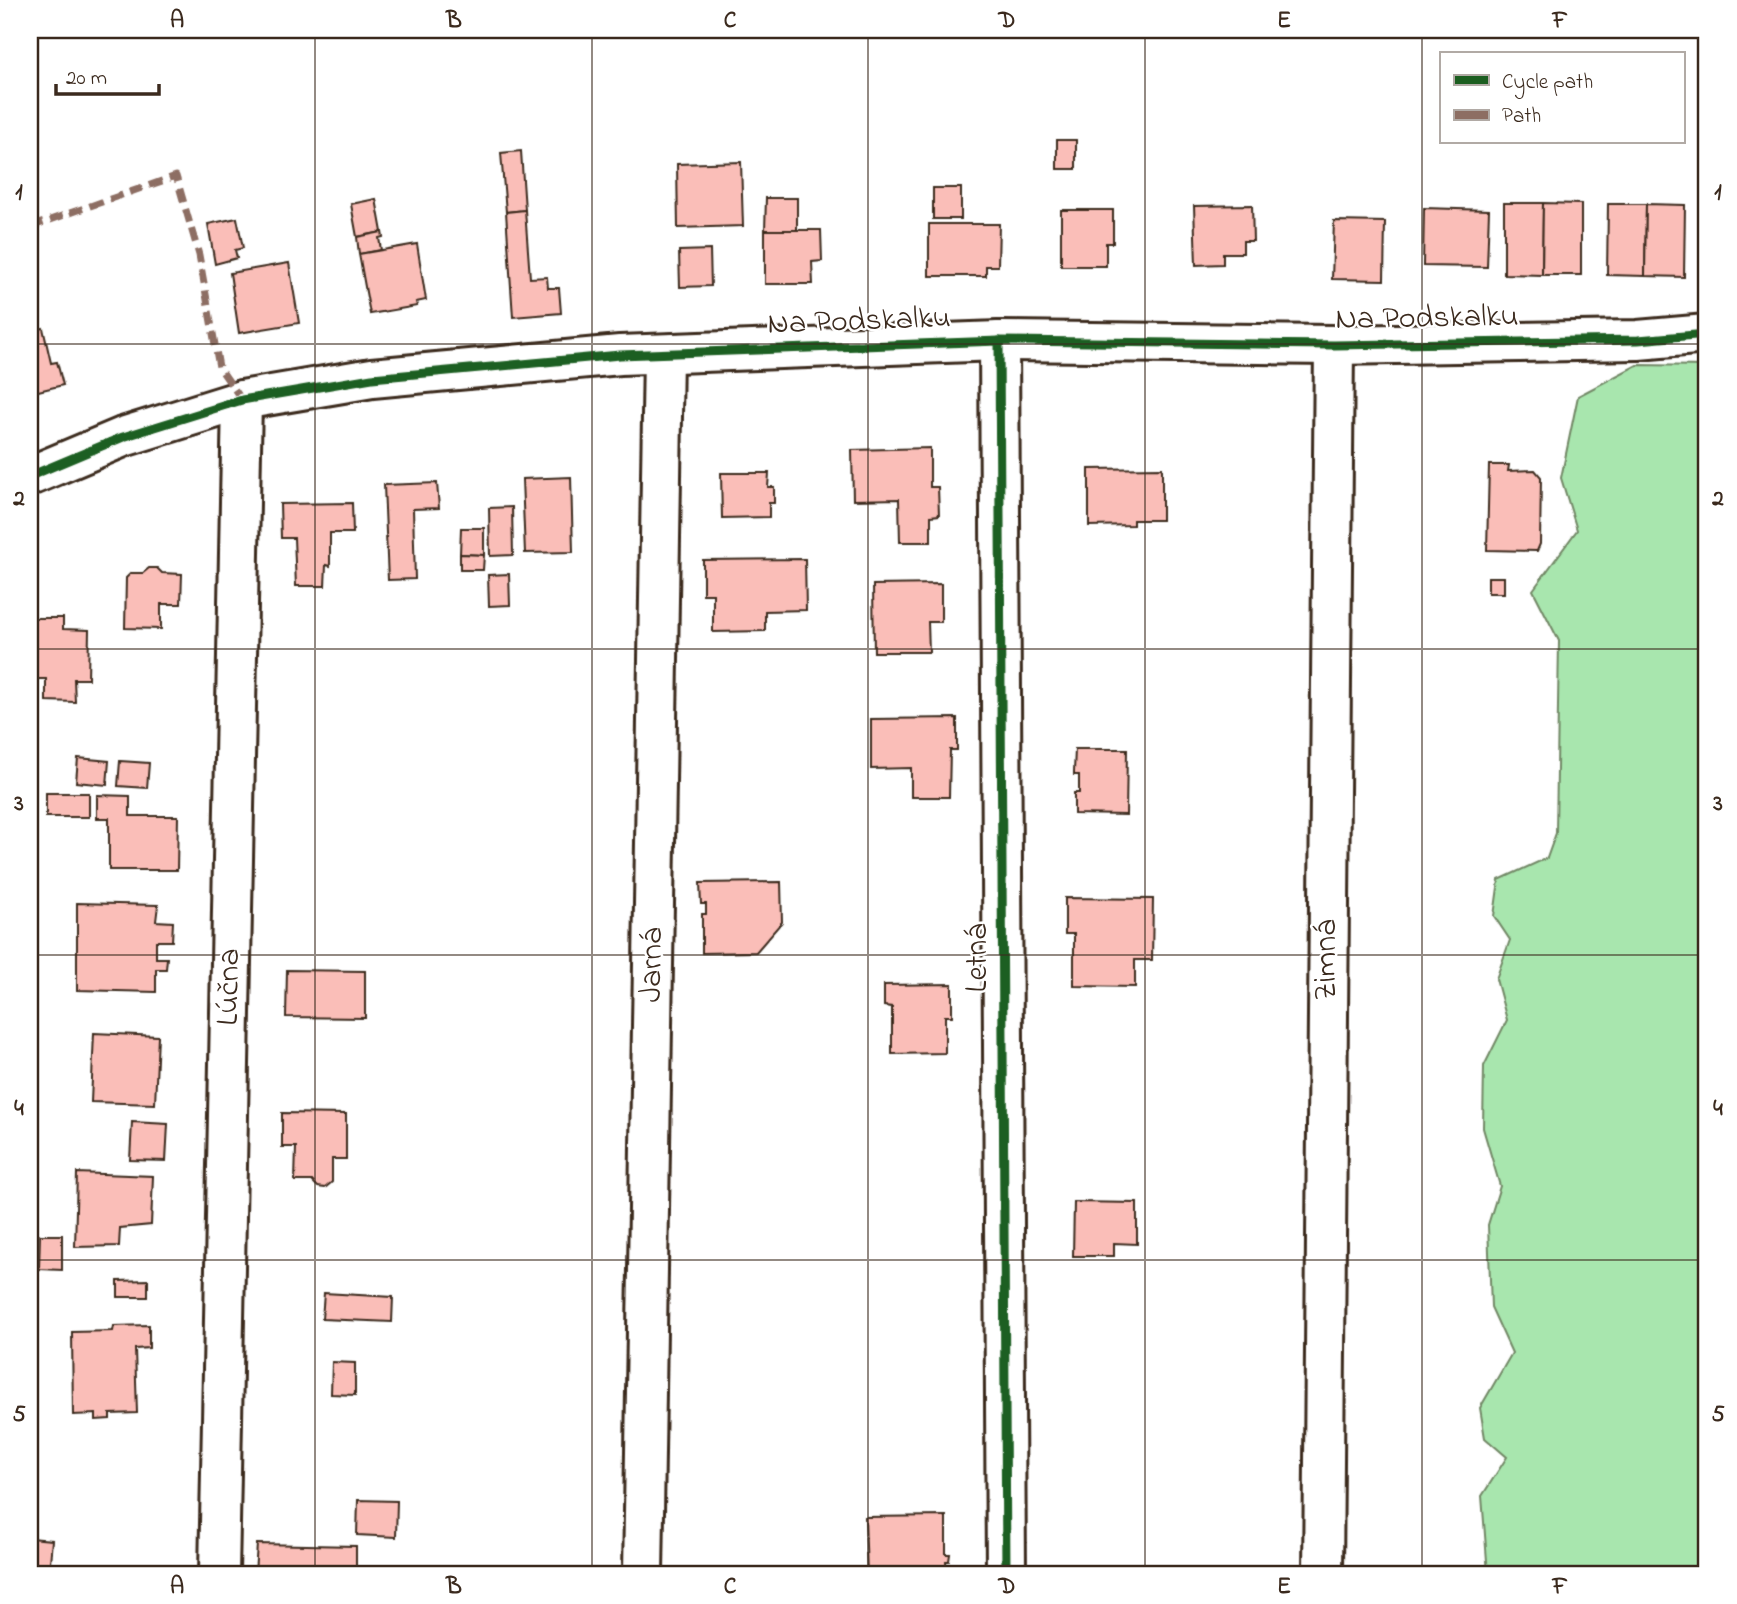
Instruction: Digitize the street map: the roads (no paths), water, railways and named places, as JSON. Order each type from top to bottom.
[{"type":"street","name":"Na Podskalku","points":[[30,476],[123,437],[242,400],[372,378],[620,355],[999,341],[1334,345],[1638,340],[1707,334]]},
{"type":"street","name":"Letná","points":[[999,341],[1006,1574]]},
{"type":"street","name":"Zimná","points":[[1322,1574],[1334,345]]},
{"type":"street","name":"Jarná","points":[[643,1574],[663,355]]},
{"type":"street","name":"Lúčna","points":[[219,1574],[242,400]]}]
